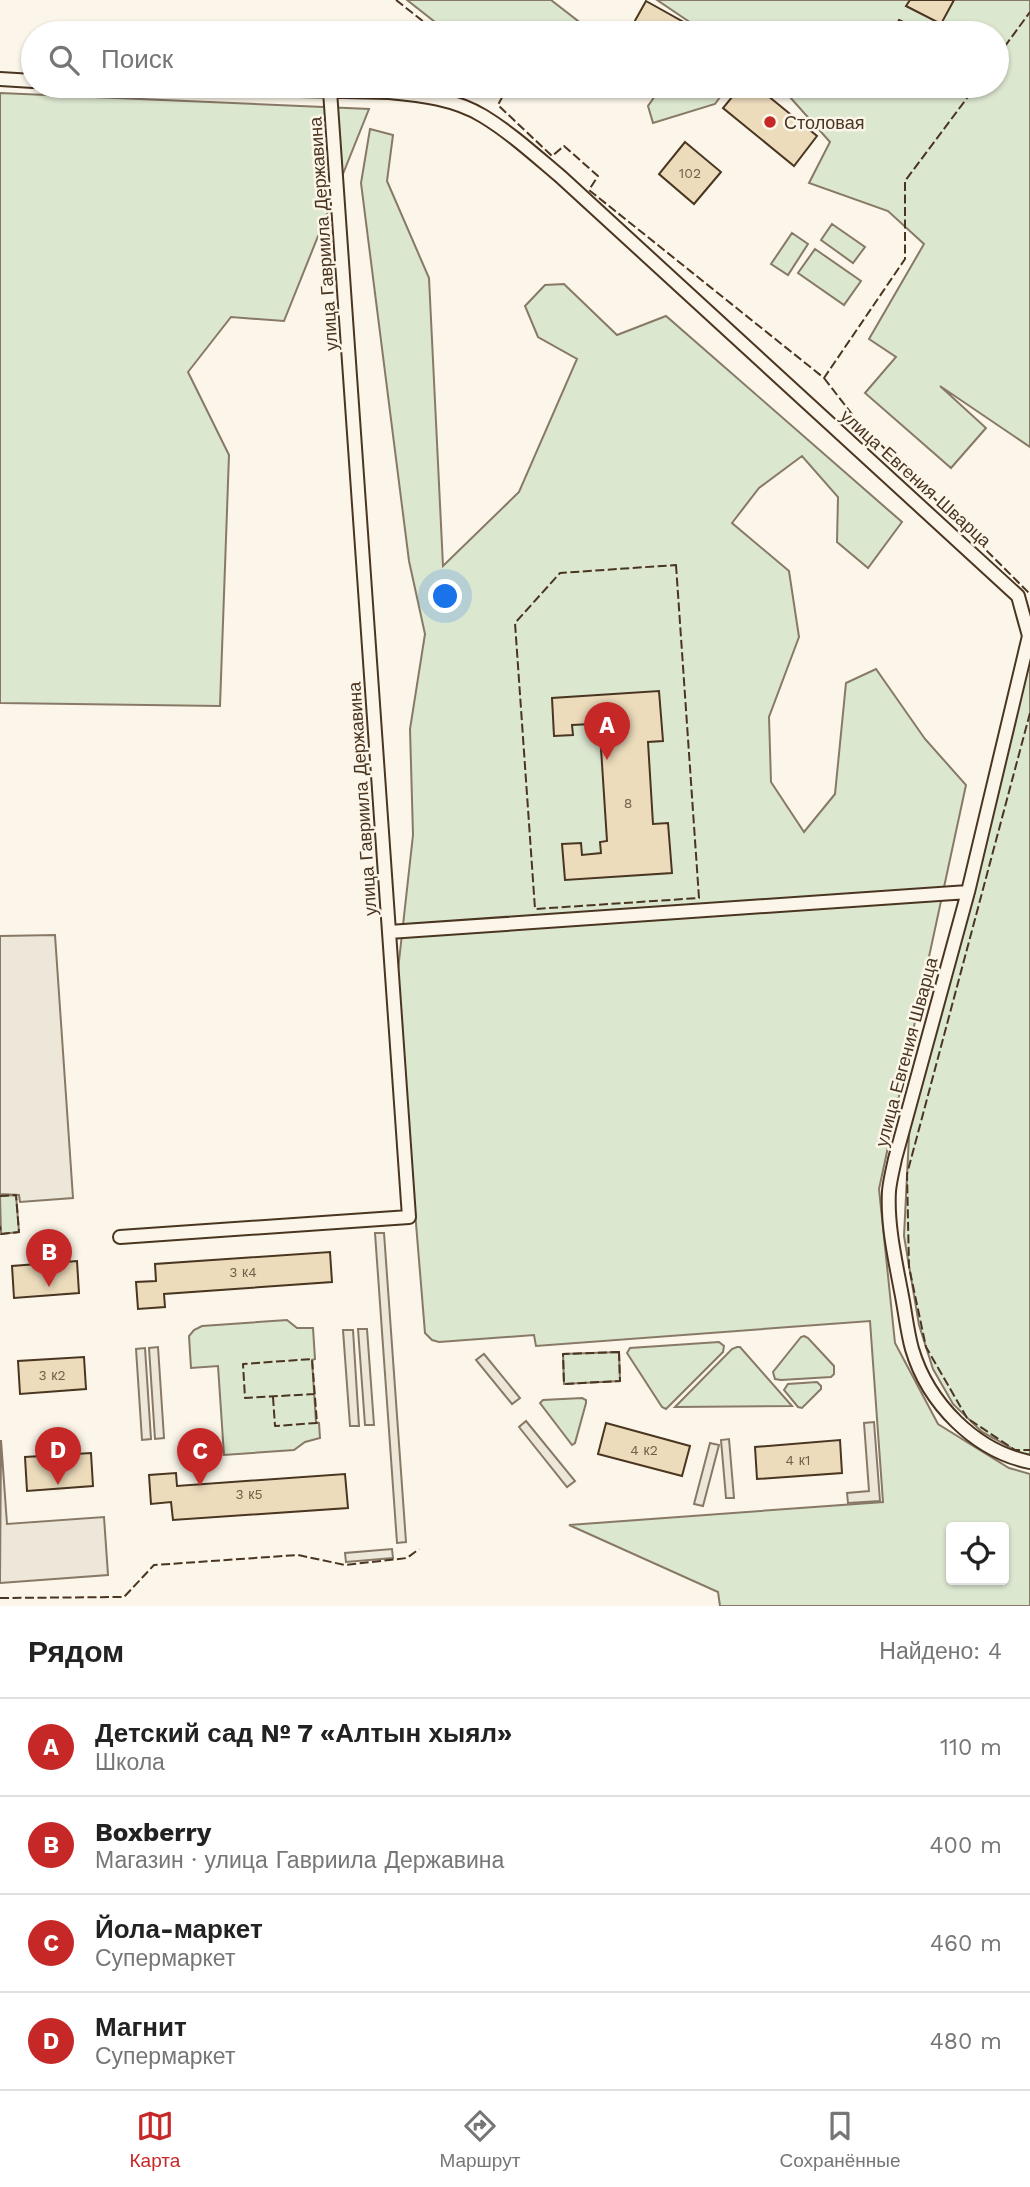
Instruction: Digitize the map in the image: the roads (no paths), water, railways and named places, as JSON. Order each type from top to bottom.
[{"type":"street","points":[[0,79],[21,80]]},
{"type":"street","name":"улица Гавриила Державина","points":[[120,1237],[409,1217],[330,98]]},
{"type":"street","name":"улица Евгения Шварца","points":[[434,98],[481,115],[561,177],[1018,596],[1029,636],[968,892],[895,1159],[889,1192],[893,1246],[912,1349],[920,1370],[934,1394],[971,1436],[991,1449],[1030,1462]]},
{"type":"street","points":[[389,932],[968,892]]},
{"type":"place","name":"Столовая","points":[[770,122]]},
{"type":"place","name":"Детский сад № 7 «Алтын хыял»","points":[[607,760]]},
{"type":"place","name":"Boxberry","points":[[49,1287]]},
{"type":"place","name":"Магнит","points":[[58,1485]]},
{"type":"place","name":"Йола-маркет","points":[[200,1486]]}]
